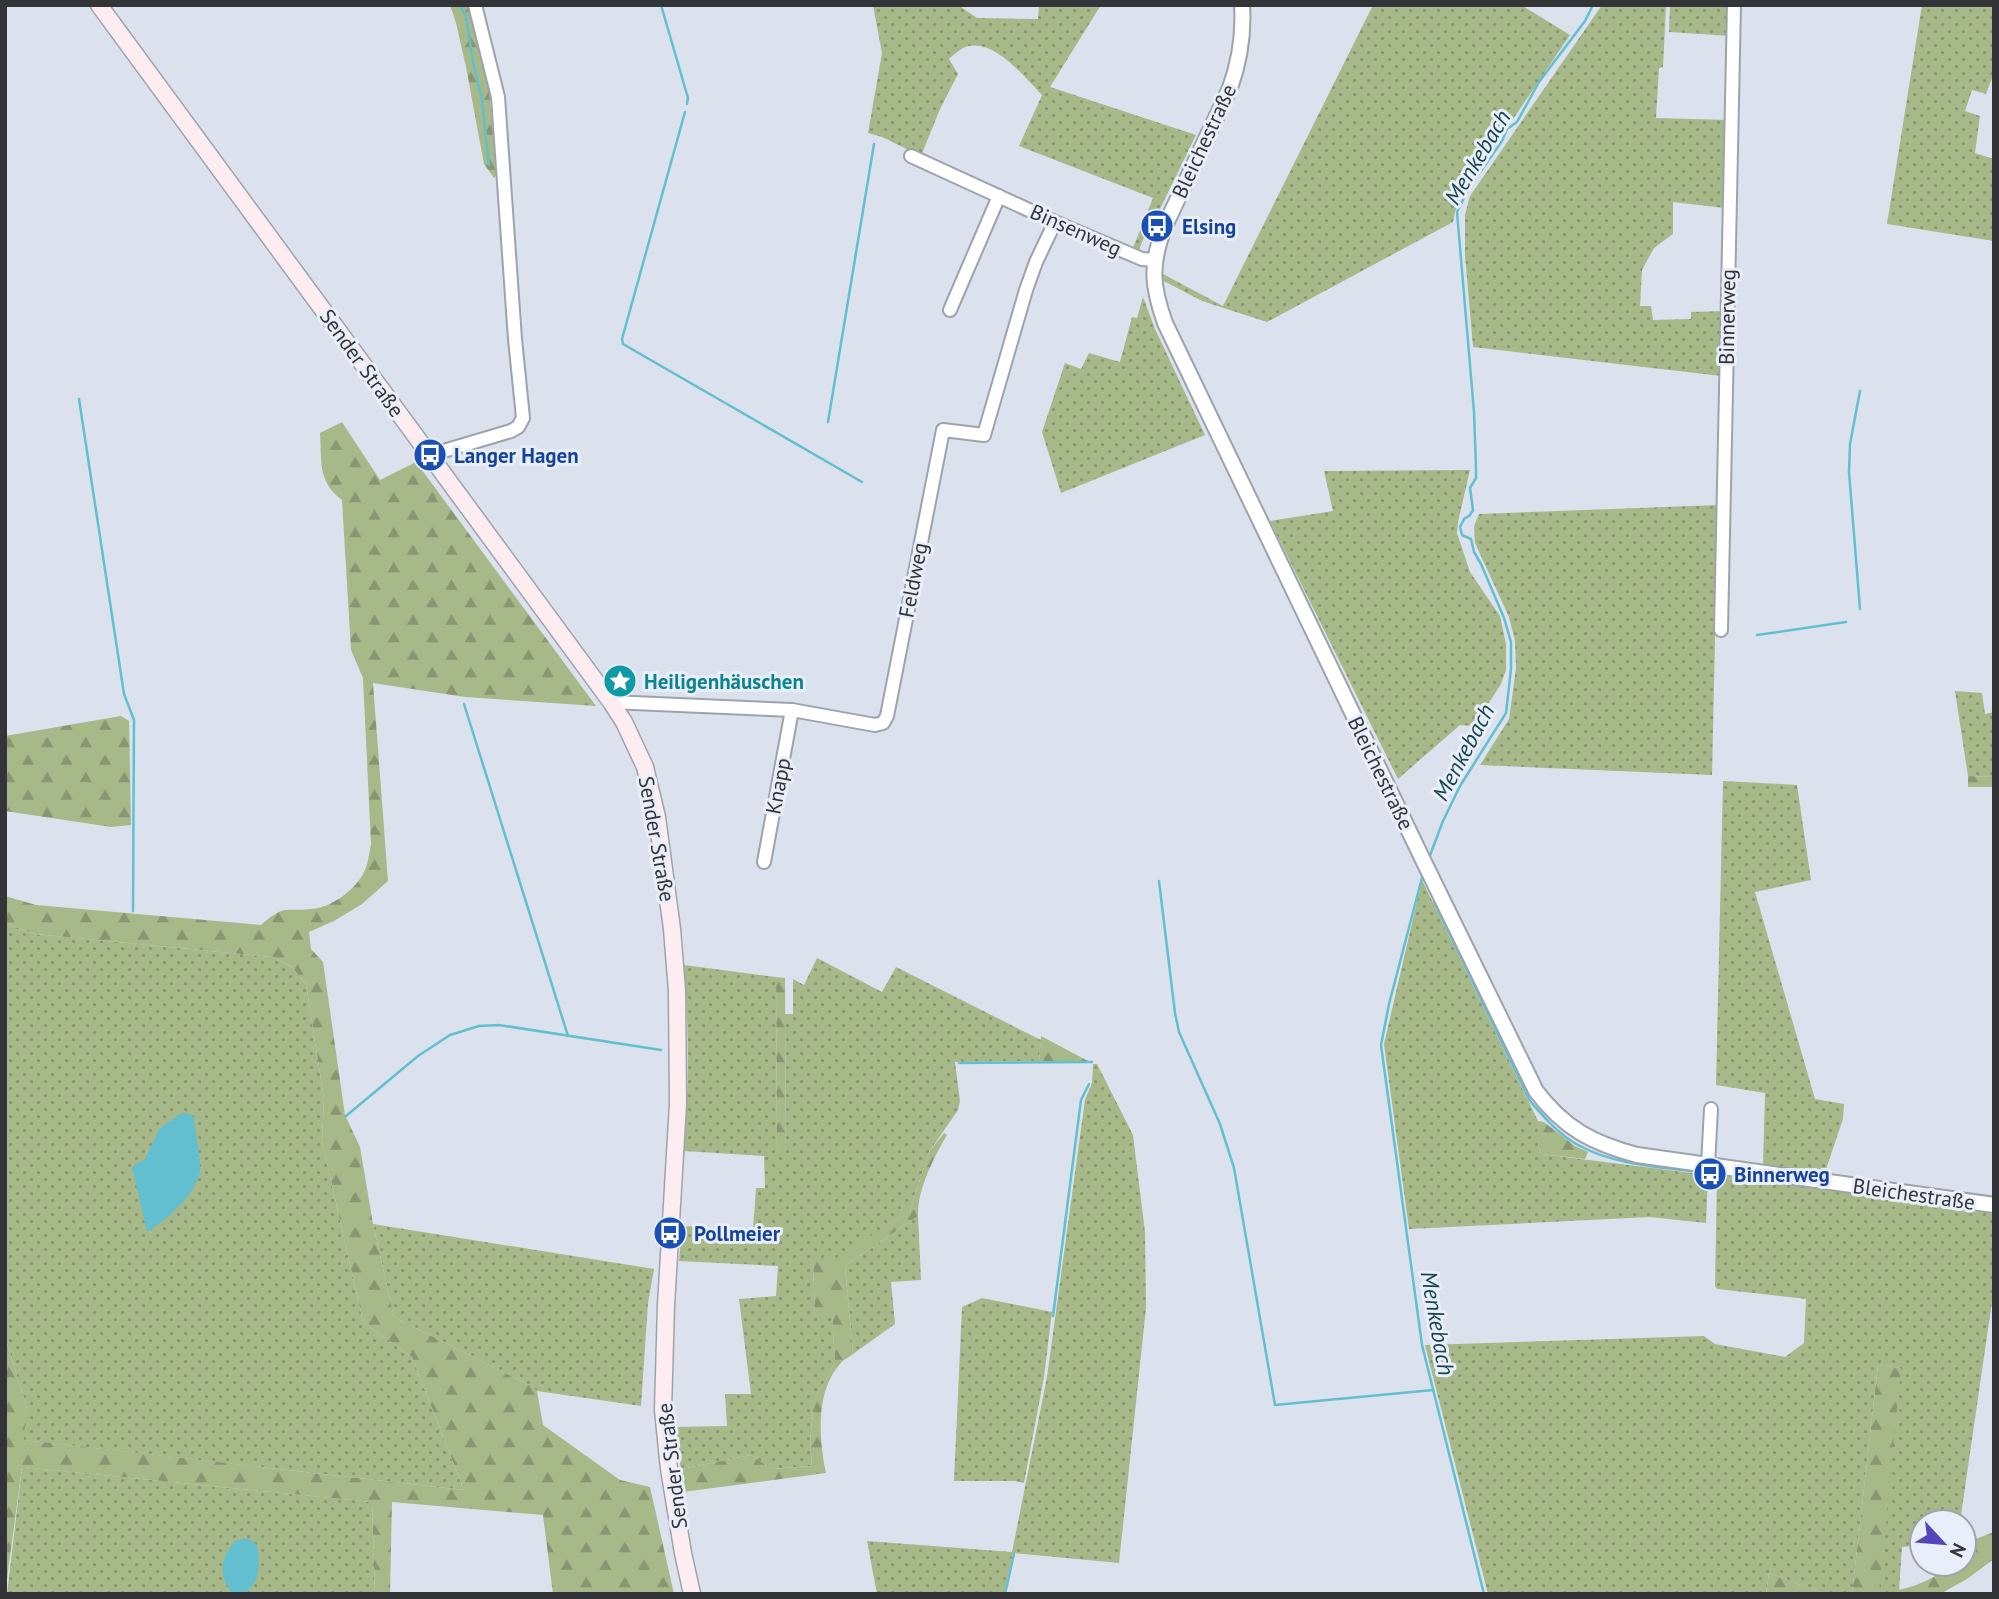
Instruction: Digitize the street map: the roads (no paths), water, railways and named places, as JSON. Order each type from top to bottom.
[{"type":"main road","name":"Sender Straße","points":[[99,5],[611,702],[624,722],[645,767],[657,817],[677,990],[678,1104],[666,1305],[663,1410],[669,1469],[692,1594]]},
{"type":"street","points":[[430,455],[510,431],[518,427],[523,418],[498,97],[475,5]]},
{"type":"street","name":"Bleichestraße","points":[[1242,5],[1242,43],[1230,88],[1164,228],[1154,260],[1158,303],[1165,323],[1430,876],[1536,1091],[1549,1108],[1581,1134],[1637,1155],[1994,1205]]},
{"type":"street","name":"Binnerweg","points":[[1721,630],[1734,5]]},
{"type":"street","name":"Binsenweg","points":[[911,156],[1055,222],[1142,259],[1154,260]]},
{"type":"street","points":[[950,310],[999,196]]},
{"type":"street","name":"Feldweg","points":[[611,702],[792,710],[875,725],[883,723],[887,716],[943,430],[984,435],[1026,290],[1055,222]]},
{"type":"street","name":"Knapp","points":[[764,862],[792,710]]},
{"type":"street","points":[[1708,1165],[1711,1110]]},
{"type":"water","points":[[182,1113],[193,1115],[200,1159],[198,1179],[180,1206],[147,1232],[132,1167],[145,1159],[160,1128]]},
{"type":"water","points":[[247,1538],[257,1545],[257,1577],[249,1589],[234,1594],[225,1582],[224,1561],[235,1541]]},
{"type":"waterway","points":[[460,5],[466,17],[482,99],[489,165]]},
{"type":"waterway","points":[[661,5],[688,98],[687,104]]},
{"type":"waterway","name":"Menkebach","points":[[1429,858],[1460,786],[1506,713],[1511,669],[1511,642],[1504,618],[1474,552],[1471,539],[1462,535],[1460,527],[1473,510],[1470,488],[1476,478],[1476,468],[1474,412],[1457,212],[1469,188],[1502,141],[1507,129],[1517,122],[1539,82],[1585,21],[1593,5]]},
{"type":"waterway","points":[[685,112],[622,339],[623,344],[862,482]]},
{"type":"waterway","points":[[828,422],[874,144]]},
{"type":"waterway","points":[[1860,391],[1850,444],[1849,472],[1860,609]]},
{"type":"waterway","points":[[79,399],[124,694],[134,720],[133,911]]},
{"type":"waterway","points":[[1757,635],[1846,622]]},
{"type":"waterway","points":[[464,704],[568,1036]]},
{"type":"waterway","name":"Menkebach","points":[[1423,874],[1381,1045],[1422,1345],[1484,1594]]},
{"type":"waterway","points":[[1159,881],[1179,1032],[1220,1124],[1234,1168],[1275,1405],[1433,1390]]},
{"type":"waterway","points":[[1434,902],[1530,1101],[1552,1125],[1578,1145],[1624,1162],[1706,1173]]},
{"type":"waterway","points":[[346,1116],[418,1056],[450,1035],[479,1026],[499,1025],[661,1050]]},
{"type":"waterway","points":[[959,1063],[1092,1062]]},
{"type":"waterway","points":[[1053,1316],[1081,1100],[1089,1084]]},
{"type":"waterway","points":[[1764,1166],[1896,1184]]},
{"type":"waterway","points":[[1918,1187],[1994,1197]]},
{"type":"waterway","points":[[1840,1191],[1979,1210]]},
{"type":"waterway","points":[[1005,1594],[1014,1554]]},
{"type":"place","name":"Elsing","points":[[1157,226]]},
{"type":"place","name":"Langer Hagen","points":[[430,455]]},
{"type":"place","name":"Heiligenhäuschen","points":[[620,681]]},
{"type":"place","name":"Binnerweg","points":[[1710,1174]]},
{"type":"place","name":"Pollmeier","points":[[670,1233]]}]
